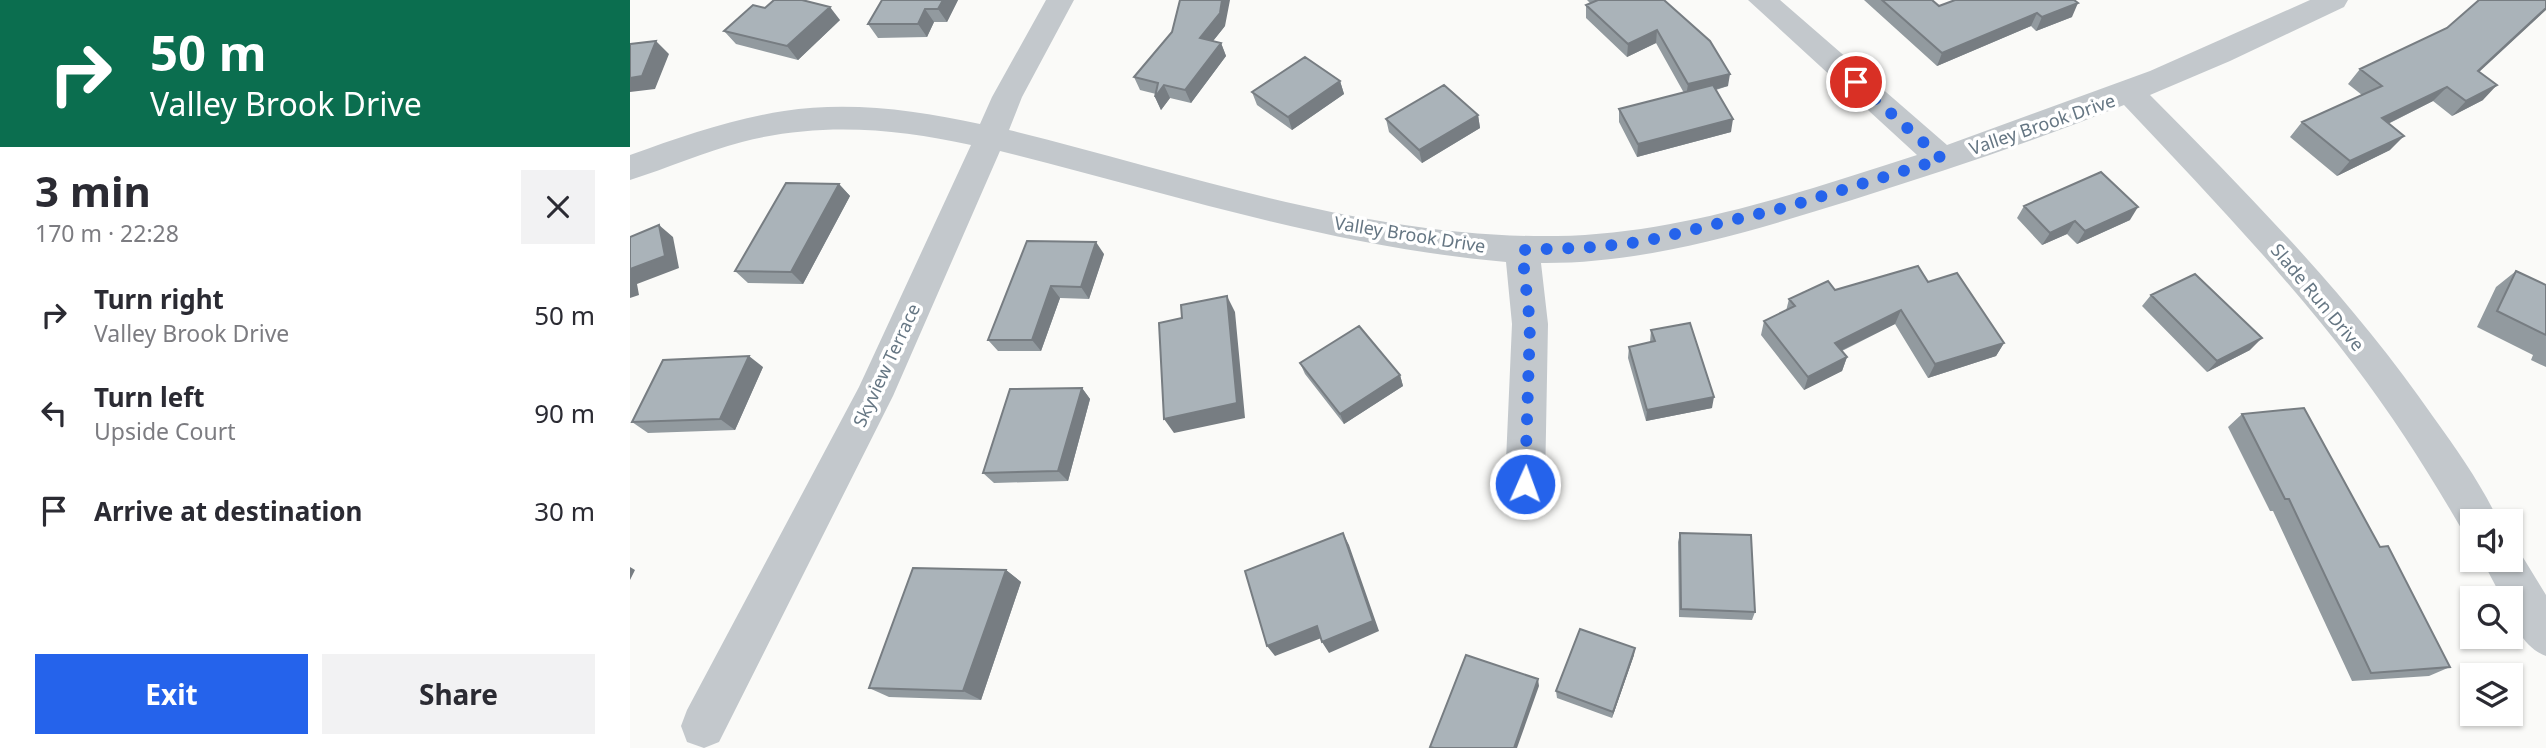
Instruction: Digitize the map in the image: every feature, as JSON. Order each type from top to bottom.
[{"type":"street","name":"Skyview Terrace","points":[[703,726],[874,396],[1007,97],[1060,0]]},
{"type":"street","points":[[1762,0],[1942,159]]},
{"type":"street","name":"Valley Brook Drive","points":[[630,168],[732,134],[805,119],[848,117],[916,121],[1364,230],[1457,245],[1522,250],[1598,247],[1646,241],[1787,207],[1942,159],[2130,93],[2253,41],[2334,0]]},
{"type":"street","name":"Slade Run Drive","points":[[2130,93],[2245,211],[2327,304],[2371,359],[2437,451],[2471,509]]},
{"type":"street","points":[[1522,250],[1530,324],[1525,484]]},
{"type":"street","points":[[2510,572],[2542,620]]},
{"type":"building","points":[[774,0],[802,0],[830,7],[787,46],[724,31],[753,5],[765,8]]},
{"type":"building","points":[[882,0],[943,0],[938,9],[925,9],[918,24],[868,24]]},
{"type":"building","points":[[1180,0],[1222,0],[1220,13],[1200,38],[1221,43],[1185,90],[1164,85],[1155,97],[1158,83],[1134,77],[1172,32]]},
{"type":"building","points":[[1598,0],[1664,0],[1710,41],[1730,74],[1688,84],[1657,30],[1628,44],[1586,5]]},
{"type":"building","points":[[1882,0],[1932,0],[1939,6],[1955,0],[2074,0],[2078,3],[2042,17],[2037,13],[1942,53]]},
{"type":"building","points":[[2479,0],[2546,0],[2546,8],[2478,71],[2497,85],[2466,101],[2447,87],[2382,118],[2404,136],[2350,161],[2302,122],[2382,86],[2360,69],[2447,28]]},
{"type":"building","points":[[656,41],[642,76],[630,78],[630,44]]},
{"type":"building","points":[[1305,57],[1340,81],[1288,117],[1252,92]]},
{"type":"building","points":[[1444,85],[1478,115],[1419,150],[1386,119]]},
{"type":"building","points":[[1713,85],[1733,119],[1638,144],[1619,109]]},
{"type":"building","points":[[2101,172],[2138,207],[2085,231],[2075,221],[2050,233],[2024,206]]},
{"type":"building","points":[[786,183],[839,184],[791,272],[735,271]]},
{"type":"building","points":[[659,225],[665,256],[630,269],[630,237]]},
{"type":"building","points":[[1027,241],[1096,242],[1081,287],[1051,286],[1032,340],[988,340]]},
{"type":"building","points":[[1918,266],[1928,282],[1957,273],[2004,343],[1935,364],[1901,310],[1835,343],[1847,357],[1808,377],[1764,321],[1795,306],[1789,299],[1828,281],[1835,290]]},
{"type":"building","points":[[2516,271],[2546,285],[2546,335],[2497,311]]},
{"type":"building","points":[[2195,274],[2262,338],[2217,361],[2151,295]]},
{"type":"building","points":[[1227,296],[1237,403],[1164,419],[1159,323],[1182,318],[1181,305]]},
{"type":"building","points":[[1690,323],[1714,397],[1647,410],[1629,347],[1655,341],[1651,330]]},
{"type":"building","points":[[1359,326],[1400,375],[1340,414],[1300,363]]},
{"type":"building","points":[[749,356],[720,419],[632,422],[663,360]]},
{"type":"building","points":[[1082,388],[1058,471],[983,473],[1010,389]]},
{"type":"building","points":[[2304,408],[2380,547],[2388,546],[2450,667],[2371,673],[2289,499],[2285,499],[2242,414]]},
{"type":"building","points":[[1343,533],[1373,621],[1322,642],[1317,626],[1267,646],[1245,571]]},
{"type":"building","points":[[1680,533],[1751,535],[1755,612],[1681,609]]},
{"type":"building","points":[[913,568],[1006,570],[963,691],[869,688]]},
{"type":"building","points":[[1580,629],[1635,648],[1613,712],[1556,691]]},
{"type":"building","points":[[1466,655],[1538,679],[1514,748],[1430,747]]},
{"type":"route","points":[[1525,484],[1530,324],[1522,250],[1598,247],[1646,241],[1787,207],[1942,159],[1856,82]]}]
